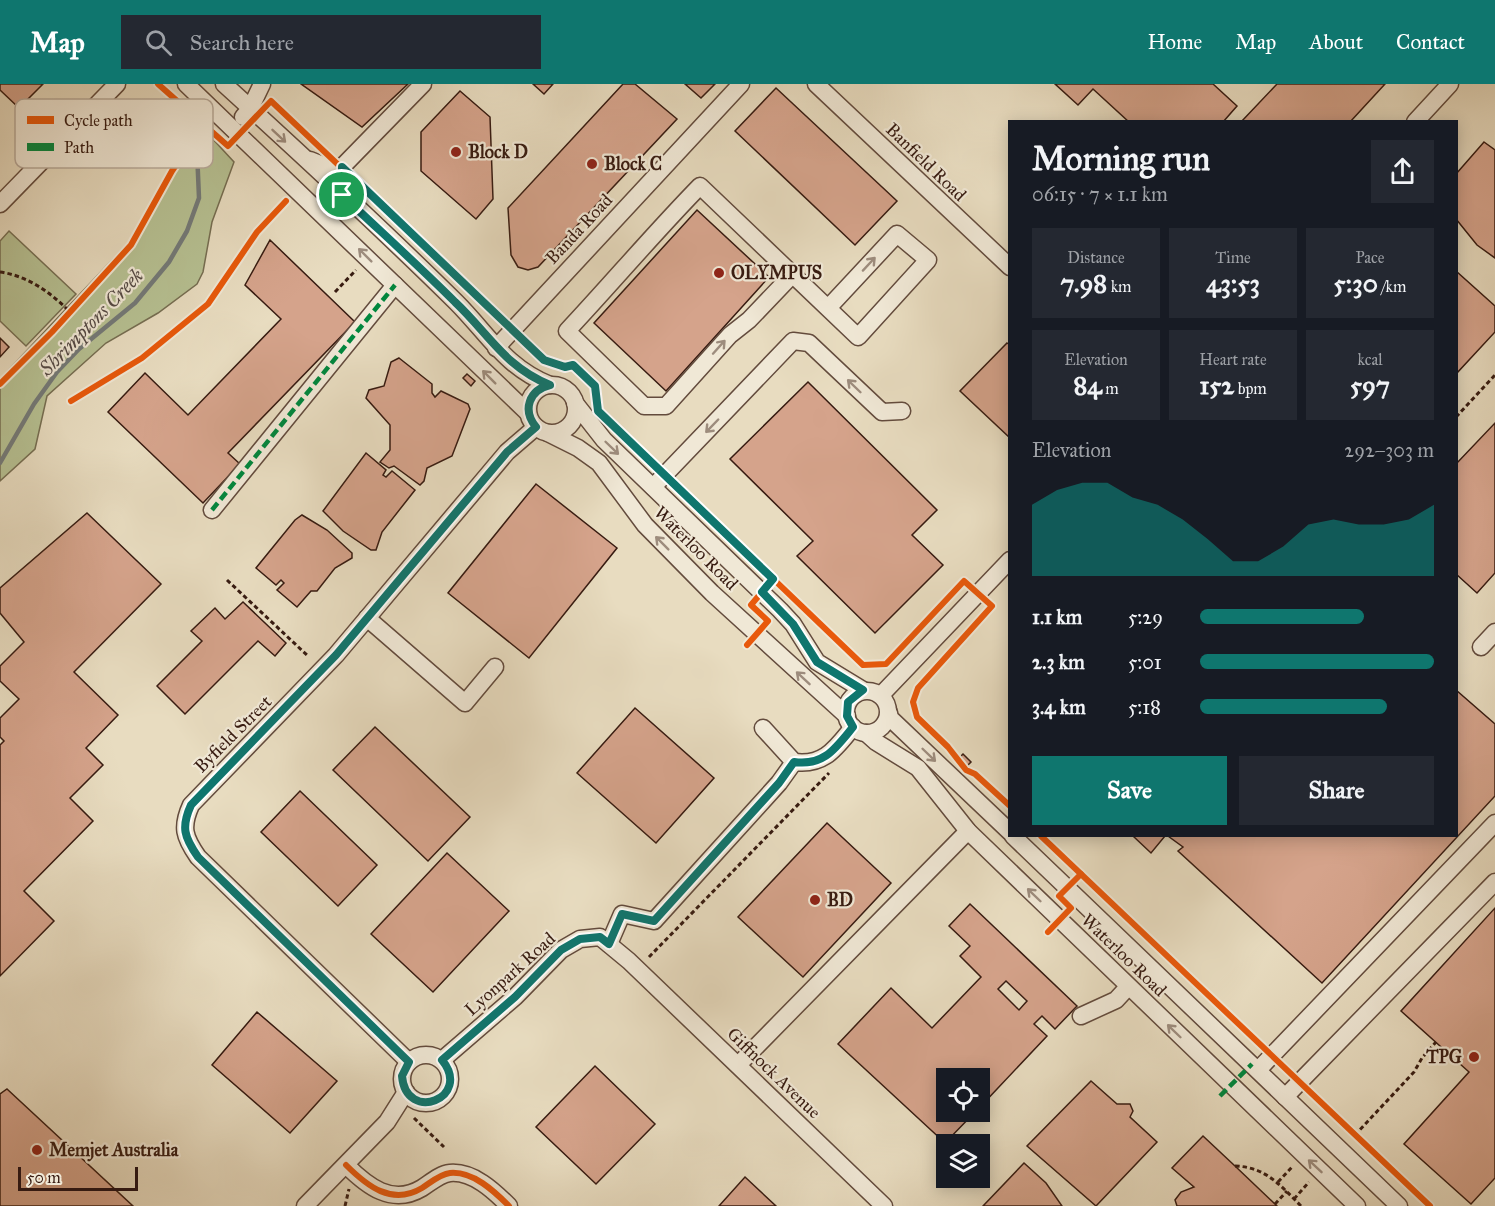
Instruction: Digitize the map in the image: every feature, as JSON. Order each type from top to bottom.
[{"type":"street","points":[[102,99],[117,84]]},
{"type":"street","name":"Waterloo Road","points":[[186,84],[202,99]]},
{"type":"street","points":[[233,128],[250,109],[261,84]]},
{"type":"street","points":[[300,156],[330,168],[342,167],[423,84]]},
{"type":"street","name":"Banda Road","points":[[496,348],[741,84]]},
{"type":"street","name":"Banfield Road","points":[[816,84],[1008,265]]},
{"type":"street","points":[[1417,120],[1450,84]]},
{"type":"street","points":[[215,112],[232,87],[250,109],[457,303],[496,348],[522,371],[568,391],[575,403],[574,418],[570,425],[556,433],[537,424],[531,397],[536,391],[550,385]]},
{"type":"street","name":"Waterloo Road","points":[[215,112],[537,424],[578,447],[599,463],[645,525],[712,593],[855,726],[918,768],[968,831],[1357,1206]]},
{"type":"street","points":[[342,167],[342,195]]},
{"type":"street","points":[[0,204],[35,168]]},
{"type":"street","points":[[793,274],[749,320],[730,335],[666,406],[644,406],[598,364],[567,331],[629,265],[641,247],[699,186],[829,307],[858,337],[928,260],[897,234],[829,307]]},
{"type":"street","points":[[213,510],[395,285]]},
{"type":"street","points":[[653,488],[794,341],[809,343],[882,412],[902,411]]},
{"type":"street","name":"Waterloo Road","points":[[575,403],[604,440],[780,610],[793,624],[817,662],[863,690]]},
{"type":"street","name":"Byfield Street","points":[[409,1062],[198,857],[185,838],[183,822],[191,805],[299,695],[368,618],[507,452],[537,424]]},
{"type":"street","points":[[881,695],[1008,562]]},
{"type":"street","points":[[368,618],[465,703],[495,667]]},
{"type":"street","points":[[1481,647],[1495,632]]},
{"type":"street","points":[[763,728],[794,762],[810,764],[827,756],[855,726],[884,725],[889,713],[888,706],[881,695],[863,690],[848,702],[855,726]]},
{"type":"street","points":[[889,713],[1008,830]]},
{"type":"street","points":[[609,944],[622,914],[654,921],[779,783],[794,762]]},
{"type":"street","points":[[1258,1070],[1495,823]]},
{"type":"street","points":[[738,1065],[968,831]]},
{"type":"street","name":"Waterloo Road","points":[[1014,837],[1399,1206]]},
{"type":"street","points":[[1285,1096],[1495,882]]},
{"type":"street","name":"Lyonpark Road","points":[[442,1060],[515,997],[561,950],[580,939],[600,937],[642,963]]},
{"type":"street","name":"Giffnock Avenue","points":[[642,963],[738,1065],[884,1206]]},
{"type":"street","points":[[1081,1016],[1116,1000],[1128,987]]},
{"type":"street","points":[[429,1055],[442,1060],[450,1074],[450,1082],[442,1097],[427,1103],[412,1098],[406,1092],[402,1076],[409,1062],[415,1057],[429,1055]]},
{"type":"street","points":[[305,1206],[387,1122],[406,1092]]},
{"type":"street","points":[[346,1166],[365,1184],[388,1195],[410,1195],[450,1173],[471,1177],[487,1186],[509,1206]]},
{"type":"path","points":[[335,292],[358,268]]},
{"type":"path","points":[[0,272],[21,275],[55,297],[70,312]]},
{"type":"path","points":[[64,319],[78,303]]},
{"type":"path","points":[[1458,415],[1495,375]]},
{"type":"path","points":[[227,580],[309,657]]},
{"type":"path","points":[[642,963],[836,765]]},
{"type":"path","points":[[1356,1135],[1414,1072],[1422,1058],[1436,1042]]},
{"type":"path","points":[[414,1118],[444,1147]]},
{"type":"path","points":[[1348,1127],[1364,1143]]},
{"type":"path","points":[[1235,1166],[1260,1170],[1278,1182],[1301,1206]]},
{"type":"path","points":[[1278,1182],[1293,1166]]},
{"type":"path","points":[[1294,1199],[1310,1181]]},
{"type":"path","points":[[1275,1204],[1287,1191]]},
{"type":"green space","points":[[213,139],[234,162],[212,222],[203,272],[197,284],[158,313],[106,343],[47,396],[35,449],[0,481],[0,379],[128,243],[171,168],[213,168]]},
{"type":"green space","points":[[9,231],[76,294],[26,346],[0,321],[0,241]]},
{"type":"building","points":[[0,84],[43,84],[28,99],[15,99],[15,104],[0,90]]},
{"type":"building","points":[[301,84],[408,84],[362,127]]},
{"type":"building","points":[[533,84],[553,84],[544,94]]},
{"type":"building","name":"Block C","points":[[623,84],[635,84],[677,119],[538,267],[528,270],[518,267],[511,255],[508,208]]},
{"type":"building","points":[[685,84],[715,84],[701,98]]},
{"type":"building","points":[[1055,84],[1213,84],[1237,106],[1225,120],[1127,120],[1093,89],[1078,105]]},
{"type":"building","points":[[1277,84],[1385,84],[1352,120],[1243,120]]},
{"type":"building","points":[[776,88],[897,201],[855,245],[735,131]]},
{"type":"building","name":"Block D","points":[[460,91],[490,117],[493,199],[476,219],[421,171],[421,132]]},
{"type":"building","points":[[1484,142],[1495,150],[1495,258],[1477,245],[1458,221],[1458,172]]},
{"type":"building","points":[[697,210],[769,277],[666,391],[594,323]]},
{"type":"building","points":[[270,240],[355,322],[228,453],[240,464],[203,503],[108,412],[145,373],[188,415],[281,319],[245,285]]},
{"type":"building","points":[[1458,273],[1495,306],[1495,332],[1458,372]]},
{"type":"building","points":[[0,338],[9,347],[0,357]]},
{"type":"building","points":[[1007,343],[1008,344],[1008,436],[960,391]]},
{"type":"building","points":[[399,358],[432,384],[432,393],[435,397],[441,391],[468,404],[470,409],[452,456],[427,468],[424,481],[420,485],[394,466],[389,468],[380,462],[390,450],[390,425],[366,398],[369,390],[384,386],[391,362]]},
{"type":"building","points":[[467,374],[475,381],[471,386],[463,378]]},
{"type":"building","points":[[808,382],[937,510],[912,535],[943,565],[875,633],[797,556],[813,541],[730,459]]},
{"type":"building","points":[[1495,423],[1495,573],[1477,593],[1458,576],[1458,462]]},
{"type":"building","points":[[366,453],[386,470],[383,475],[386,477],[392,471],[415,490],[382,532],[376,550],[371,550],[343,531],[323,511]]},
{"type":"building","points":[[536,484],[617,548],[529,658],[448,593]]},
{"type":"building","points":[[87,513],[161,584],[74,672],[118,715],[86,748],[103,765],[70,798],[93,821],[24,891],[54,921],[0,976],[0,745],[4,741],[0,737],[0,718],[19,699],[0,681],[0,666],[24,642],[0,613],[0,588]]},
{"type":"building","points":[[302,515],[327,530],[352,553],[352,558],[335,568],[317,591],[311,591],[297,607],[277,590],[284,583],[281,580],[276,585],[256,568],[295,520]]},
{"type":"building","points":[[243,602],[286,643],[275,656],[258,641],[185,714],[157,686],[202,641],[191,631],[215,608],[225,619]]},
{"type":"building","points":[[1458,692],[1495,724],[1495,796],[1458,836]]},
{"type":"building","points":[[635,708],[714,778],[656,843],[577,773]]},
{"type":"building","points":[[375,727],[470,817],[428,861],[333,770]]},
{"type":"building","points":[[963,754],[971,762],[967,766],[959,758]]},
{"type":"building","points":[[300,791],[377,865],[338,906],[261,832]]},
{"type":"building","name":"BD","points":[[827,823],[891,883],[803,977],[738,917]]},
{"type":"building","points":[[1134,837],[1164,837],[1151,853]]},
{"type":"building","points":[[1169,837],[1457,837],[1322,983],[1178,851],[1183,847]]},
{"type":"building","points":[[447,853],[509,911],[433,992],[371,934]]},
{"type":"building","points":[[970,904],[1077,1006],[1055,1029],[1042,1016],[1034,1024],[1047,1036],[990,1096],[990,1068],[936,1068],[936,1122],[965,1122],[954,1134],[936,1135],[838,1044],[891,988],[932,1028],[981,977],[960,956],[970,946],[949,926]],"holes":[[[1006,981],[1027,1001],[1019,1010],[998,989]]]},
{"type":"building","name":"TPG","points":[[1495,908],[1495,1178],[1471,1204],[1404,1144],[1469,1072],[1401,1011]]},
{"type":"building","points":[[257,1012],[337,1081],[290,1133],[212,1065]]},
{"type":"building","points":[[595,1066],[655,1124],[596,1184],[536,1127]]},
{"type":"building","points":[[1091,1081],[1117,1104],[1130,1104],[1133,1111],[1130,1117],[1157,1142],[1096,1206],[1027,1146]]},
{"type":"building","name":"Memjet Australia","points":[[7,1089],[133,1206],[0,1206],[0,1094]]},
{"type":"building","points":[[1203,1136],[1277,1206],[1177,1206],[1175,1200],[1181,1192],[1194,1187],[1172,1168]]},
{"type":"building","points":[[1024,1163],[1046,1183],[1062,1206],[983,1206]]},
{"type":"building","points":[[745,1177],[776,1206],[719,1206]]},
{"type":"waterway","name":"Shrimptons Creek","points":[[0,463],[34,404],[57,372],[79,349],[135,303],[169,262],[187,231],[199,198],[198,168]]},
{"type":"marked path","points":[[212,510],[395,285]]},
{"type":"marked path","points":[[1220,1096],[1252,1064]]},
{"type":"cycle path","points":[[158,84],[175,99]]},
{"type":"cycle path","points":[[213,133],[228,146],[271,101],[544,360],[554,365],[573,365],[595,386],[598,411],[863,665],[886,664],[964,581],[992,606],[918,688],[913,702],[917,717],[948,747],[966,770],[975,774],[1008,804]]},
{"type":"cycle path","points":[[0,384],[52,332],[131,245],[174,168]]},
{"type":"cycle path","points":[[71,401],[142,358],[208,304],[257,232],[286,201]]},
{"type":"cycle path","points":[[747,645],[768,621],[751,605],[773,579]]},
{"type":"cycle path","points":[[1042,837],[1430,1206]]},
{"type":"cycle path","points":[[1048,932],[1071,908],[1059,896],[1081,874]]},
{"type":"cycle path","points":[[346,1165],[371,1186],[390,1194],[400,1195],[422,1188],[446,1174],[467,1175],[490,1188],[509,1206]]},
{"type":"place","name":"Block D","points":[[456,152]]},
{"type":"place","name":"Block C","points":[[592,164]]},
{"type":"place","name":"OLYMPUS","points":[[719,273]]},
{"type":"place","name":"BD","points":[[815,900]]},
{"type":"place","name":"TPG","points":[[1474,1057]]},
{"type":"place","name":"Memjet Australia","points":[[37,1150]]},
{"type":"route","points":[[342,167],[544,360],[565,367],[573,365],[595,386],[595,404],[598,411],[773,579],[762,592],[793,624],[817,662],[863,690],[856,693],[848,702],[847,716],[853,727],[839,744],[827,756],[810,764],[794,762],[779,783],[654,921],[622,914],[609,944],[600,937],[580,939],[561,950],[515,997],[442,1060],[450,1074],[450,1082],[442,1097],[427,1103],[412,1098],[406,1092],[402,1076],[409,1062],[198,857],[185,838],[183,822],[191,805],[336,655],[514,444],[536,427],[528,413],[528,405],[536,391],[550,385],[537,380],[507,360],[457,303],[342,195],[342,167]]}]
